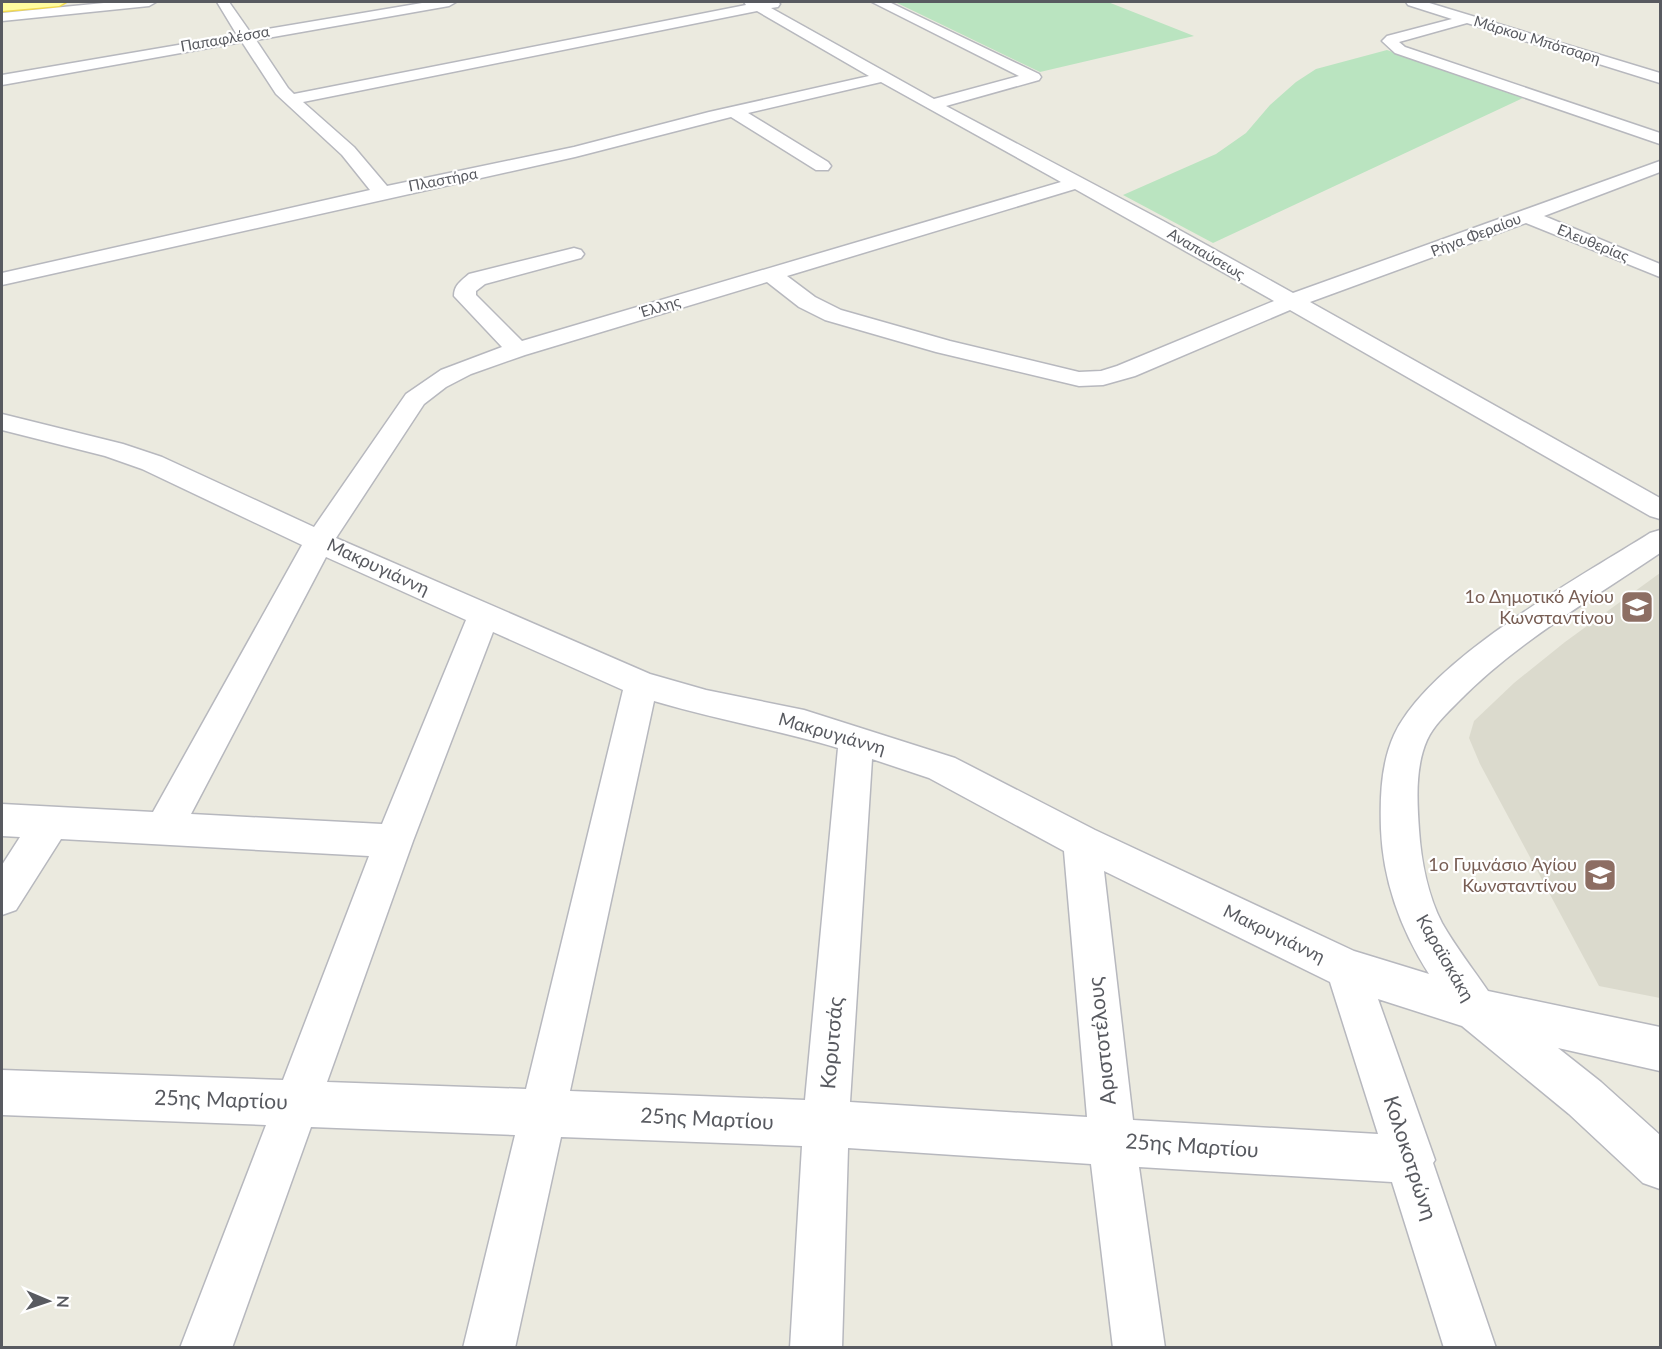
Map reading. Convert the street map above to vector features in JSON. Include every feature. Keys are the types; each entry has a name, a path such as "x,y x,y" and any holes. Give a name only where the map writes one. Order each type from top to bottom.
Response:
{"main road":[{"path":"2,7 59,2"}],"street":[{"path":"2,17 149,2"},
{"path":"223,2 282,91 348,151 382,193"},
{"name":"Παπαφλέσσα","path":"2,80 449,2"},
{"path":"292,99 754,4 788,2"},
{"path":"879,2 1033,77 932,105"},
{"name":"Μάρκου Μπότσαρη","path":"1413,2 1660,78"},
{"name":"Αναπαύσεως","path":"754,4 932,105 1158,226 1660,510"},
{"path":"1467,18 1389,41 1400,50 1660,139"},
{"name":"Πλαστήρα","path":"2,279 575,152 734,112 884,78"},
{"path":"734,112 822,166"},
{"name":"Ρήγα Φεραίου","path":"769,273 807,302 839,317 1007,363 1084,379 1119,374 1290,302 1660,166"},
{"name":"Έλλης","path":"163,830 320,540 415,399 425,389 444,378 517,350 1076,183"},
{"name":"Ελευθερίας","path":"1526,216 1660,271"},
{"path":"517,350 465,296 465,289 477,279 574,254"},
{"name":"Μακρυγιάννη","path":"2,422 103,447 152,463 641,684 671,695 781,718 856,739 942,768 1082,842 1347,969 1475,1009 1660,1049"},
{"path":"1636,496 1660,480"},
{"name":"Καραϊσκάκη","path":"1660,540 1507,640 1434,704 1418,723 1411,736 1400,780 1401,847 1414,903 1427,935 1475,1009 1585,1098 1660,1166"},
{"path":"206,1347 394,841 484,615"},
{"path":"489,1347 641,684"},
{"name":"Κορυτσάς","path":"816,1347 826,1124 856,739"},
{"path":"2,820 394,841"},
{"path":"2,897 51,822"},
{"name":"Αριστοτέλους","path":"1082,842 1112,1141 1139,1347"},
{"name":"Κολοκοτρώνη","path":"1347,969 1470,1347"},
{"name":"25ης Μαρτίου","path":"2,1092 826,1124 1411,1161"}],"shaded area":[{"name":"1ο Γυμνάσιο Αγίου Κωνσταντίνου","path":"1660,573 1660,998 1599,986 1480,764 1469,738 1474,721 1514,683 1565,642"}],"green space":[{"path":"895,2 1108,2 1194,36 1040,72"},
{"path":"1387,50 1523,98 1213,243 1123,195 1216,154 1246,133 1270,105 1296,82 1316,69"}],"place":[{"name":"1ο Δημοτικό Αγίου Κωνσταντίνου","path":"1637,607"},
{"name":"1ο Γυμνάσιο Αγίου Κωνσταντίνου","path":"1600,875"}]}
